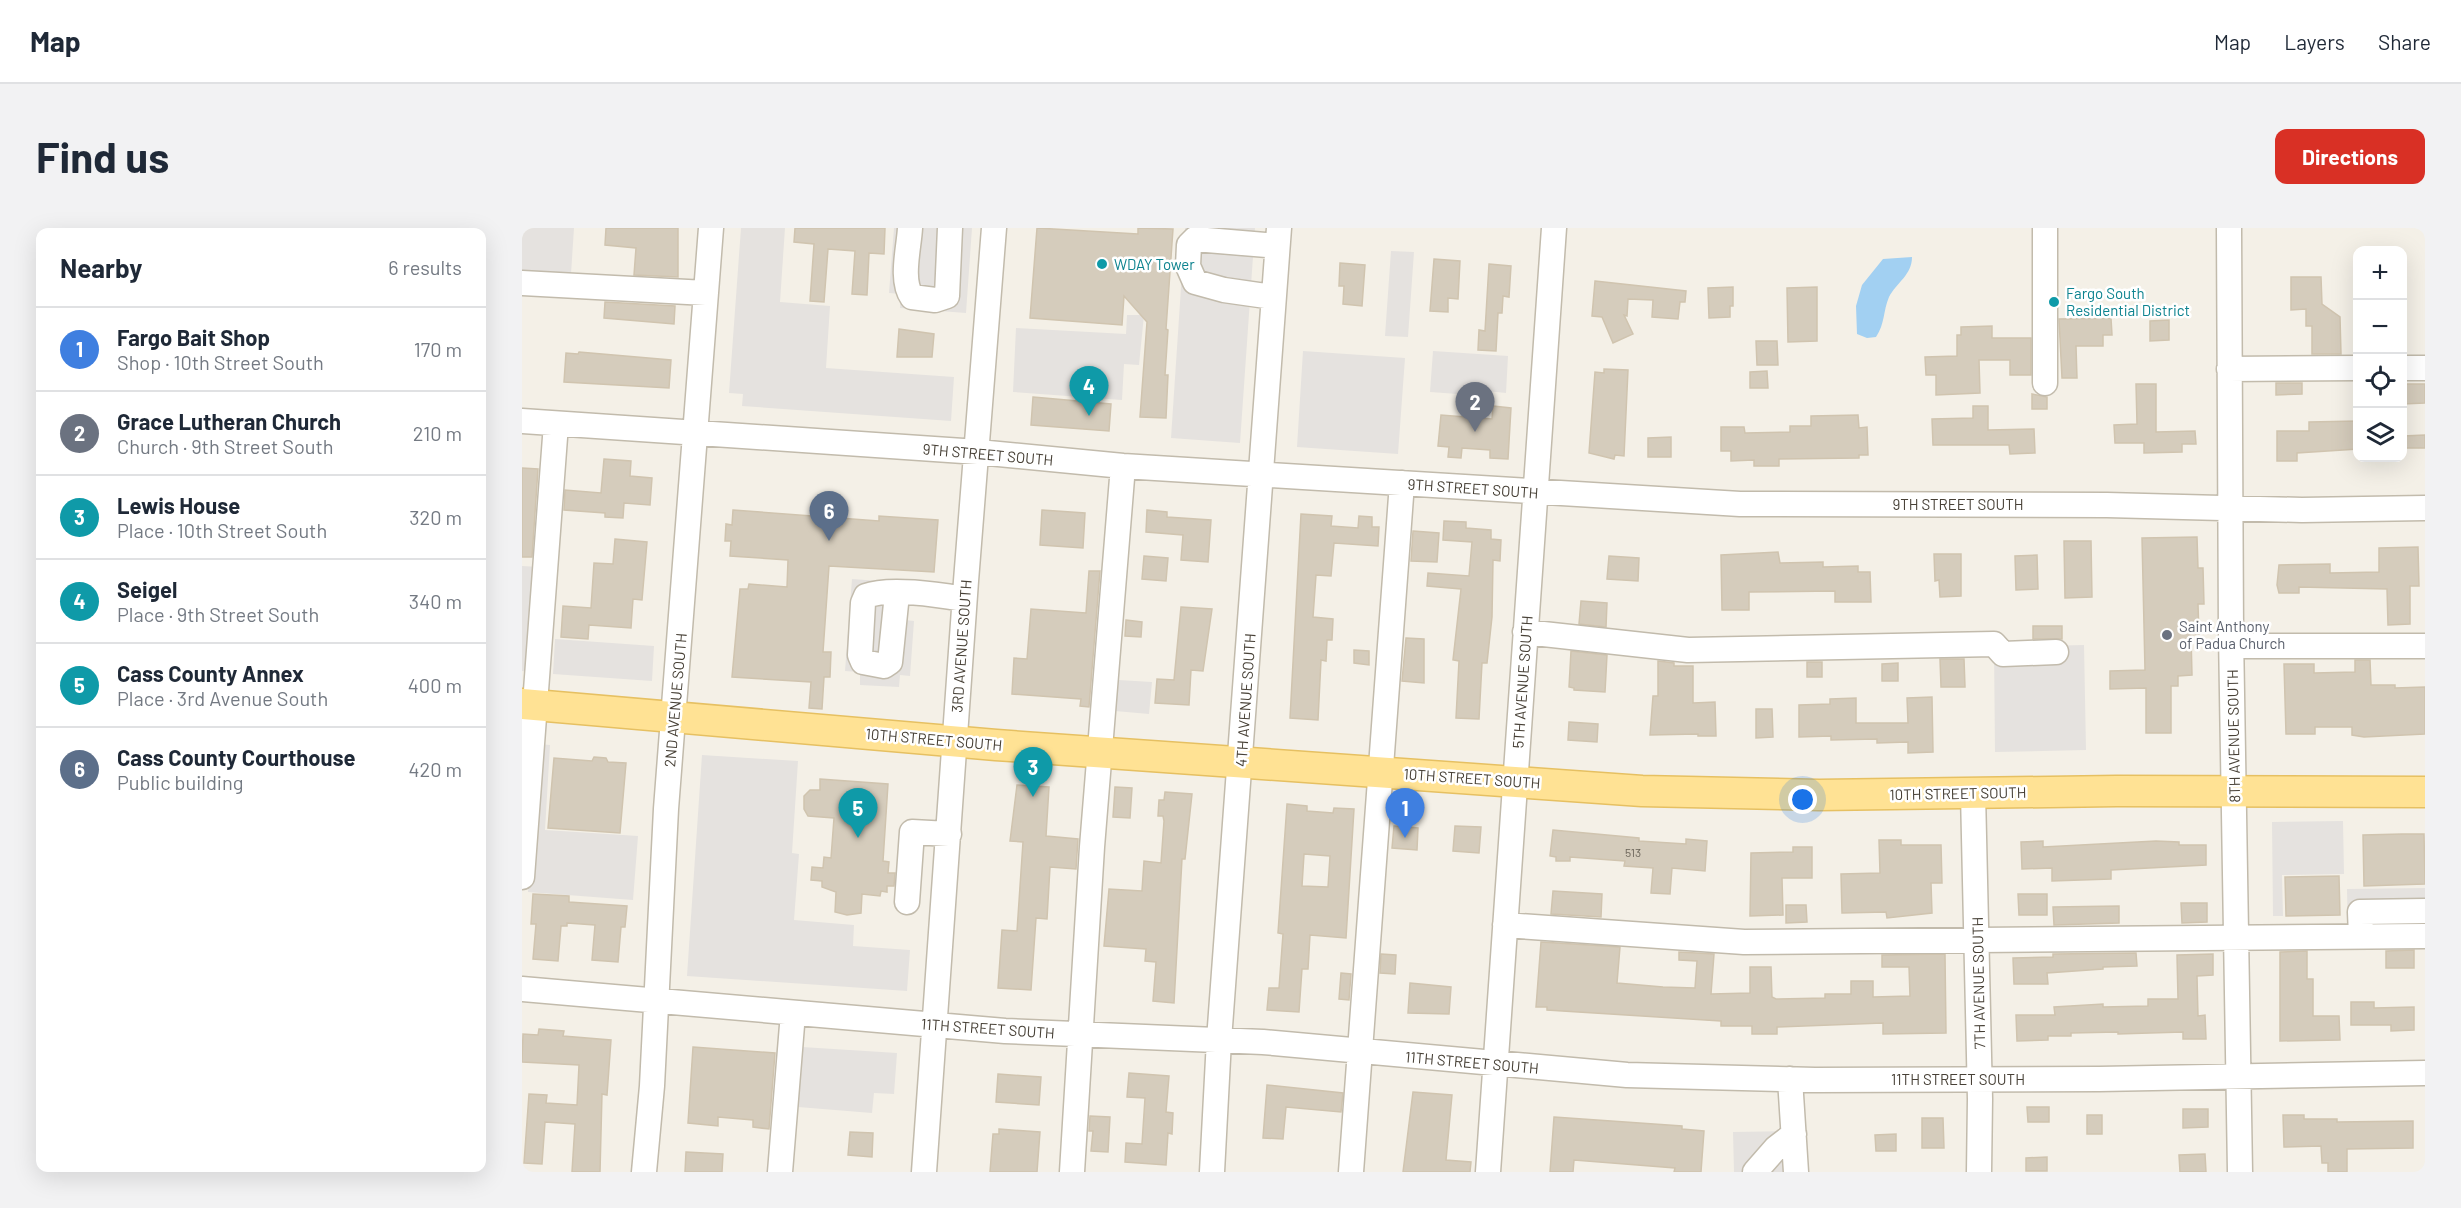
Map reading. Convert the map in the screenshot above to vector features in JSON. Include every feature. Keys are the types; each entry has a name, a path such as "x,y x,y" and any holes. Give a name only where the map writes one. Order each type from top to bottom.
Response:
{"main road":[{"name":"10TH STREET SOUTH","path":"529,704 1100,752 1719,794 2425,792"}],"street":[{"name":"2ND AVENUE SOUTH","path":"644,1172 674,715 711,228"},
{"path":"910,228 906,282 909,294 912,297 935,300 947,296 951,228"},
{"name":"3RD AVENUE SOUTH","path":"924,1172 964,600 978,452 994,228"},
{"name":"5TH AVENUE SOUTH","path":"1488,1172 1554,228"},
{"path":"2045,228 2045,383"},
{"name":"8TH AVENUE SOUTH","path":"2229,228 2231,646 2240,1172"},
{"path":"1273,297 1224,291 1195,282 1188,266 1189,245 1195,239 1278,237"},
{"name":"4TH AVENUE SOUTH","path":"1212,1172 1219,1040 1278,237"},
{"path":"522,283 706,293"},
{"path":"2229,369 2353,368"},
{"path":"2407,368 2425,368"},
{"name":"9TH STREET SOUTH","path":"522,421 978,452 1123,466 1740,504 2425,508"},
{"path":"522,877 529,704 556,424"},
{"path":"1072,1172 1100,752 1123,466"},
{"path":"1351,1172 1402,483"},
{"path":"897,594 891,662 884,666 862,662 860,656 863,603 866,596 897,594 964,600"},
{"path":"1525,632 1688,650 1994,644 2003,654 2056,652"},
{"path":"2231,646 2425,646"},
{"name":"7TH AVENUE SOUTH","path":"1973,794 1980,1079 1979,1172"},
{"path":"945,888 908,894 912,832 949,834"},
{"path":"2361,936 2360,912 2425,911"},
{"path":"1505,925 1744,942 2425,936"},
{"name":"11TH STREET SOUTH","path":"522,989 934,1025 1219,1040 1627,1075 1790,1079 1980,1079 2425,1073"},
{"path":"780,1172 793,1013"},
{"path":"1790,1079 1796,1172"},
{"path":"1755,1172 1776,1148 1794,1134"}],"shaded area":[{"path":"522,228 574,228 571,274 522,271"},
{"path":"741,228 785,228 780,302 830,306 826,368 954,377 951,421 742,406 743,394 729,393"},
{"path":"894,228 972,228 966,313 900,308 901,294 889,293"},
{"path":"1185,228 1255,228 1240,443 1171,438"},
{"path":"1391,251 1414,252 1408,337 1385,336"},
{"path":"1127,315 1144,315 1139,365 1124,364 1122,400 1013,392 1016,328 1126,334"},
{"path":"1303,351 1405,358 1398,454 1297,447"},
{"path":"1433,351 1508,356 1506,393 1486,391 1485,396 1430,392"},
{"path":"522,566 539,567 532,672 522,671"},
{"path":"852,579 907,583 905,620 914,621 910,676 900,675 899,687 860,685 860,672 845,671"},
{"path":"555,639 654,646 652,681 553,674"},
{"path":"2084,645 2086,750 1995,752 1994,647"},
{"path":"1118,680 1152,682 1149,714 1115,711"},
{"path":"539,744 550,745 545,830 638,836 633,900 528,892"},
{"path":"702,755 798,761 792,853 799,854 794,920 854,925 853,946 910,950 907,991 687,976"},
{"path":"2343,821 2344,874 2282,875 2283,916 2273,916 2272,822"},
{"path":"2425,888 2425,941 2348,943 2347,889"},
{"path":"802,1047 897,1053 894,1094 874,1093 872,1113 798,1107"},
{"path":"1807,1131 1807,1172 1734,1172 1733,1132"}],"water":[{"path":"1912,257 1910,269 1889,297 1876,337 1867,338 1857,334 1856,306 1862,285 1883,259"}],"building":[{"path":"606,228 678,228 678,277 634,275 636,248 605,245"},
{"path":"795,228 885,228 884,254 869,253 867,295 852,294 855,251 828,249 824,302 810,301 814,244 794,242"},
{"name":"WDAY Tower","path":"1037,228 1138,234 1138,228 1173,229 1166,329 1168,330 1165,375 1168,375 1166,418 1140,417 1147,322 1124,296 1122,325 1030,318"},
{"path":"1434,259 1460,261 1458,299 1448,298 1448,312 1430,311"},
{"path":"1340,263 1365,265 1362,306 1343,304 1344,286 1339,286"},
{"path":"1489,264 1511,266 1509,297 1503,296 1502,313 1498,313 1496,351 1478,350 1479,330 1485,331"},
{"path":"2291,277 2321,277 2322,304 2340,317 2341,354 2312,354 2312,326 2306,326 2306,309 2291,310"},
{"path":"1595,281 1686,291 1685,302 1680,302 1678,319 1652,317 1653,300 1628,299 1627,316 1624,315 1633,334 1613,343 1602,317 1592,316"},
{"path":"1733,287 1733,306 1730,306 1730,317 1709,318 1708,288"},
{"path":"1817,287 1817,341 1788,342 1787,288"},
{"path":"605,302 675,306 674,324 604,318"},
{"path":"2111,318 2112,335 2103,335 2103,346 2076,346 2077,378 2062,378 2059,319"},
{"path":"2169,320 2169,340 2150,341 2150,321"},
{"path":"1992,326 1992,338 2031,338 2031,375 2010,375 2010,360 1979,360 1980,393 1936,395 1936,375 1926,375 1925,357 1957,356 1957,335 1961,335 1961,327"},
{"path":"899,329 934,334 932,357 897,357"},
{"path":"1756,341 1777,341 1778,365 1757,365"},
{"path":"579,352 671,360 669,388 564,382 566,353 578,354"},
{"path":"1604,369 1628,370 1624,456 1615,455 1614,459 1589,453 1595,372 1604,373"},
{"path":"1767,371 1768,388 1750,388 1750,372"},
{"path":"2276,383 2302,383 2302,394 2276,395"},
{"path":"2136,384 2156,384 2156,432 2195,431 2196,444 2182,444 2182,452 2144,453 2144,443 2115,443 2114,425 2137,424"},
{"path":"2407,384 2425,384 2425,403 2407,404"},
{"path":"2032,394 2047,397 2047,409 2032,409"},
{"path":"1033,397 1111,404 1109,431 1031,425"},
{"path":"1493,406 1511,408 1508,459 1490,458 1490,450 1462,448 1461,458 1448,457 1449,447 1438,446 1441,415 1492,419"},
{"path":"1973,406 1988,406 1988,430 2034,429 2035,453 2010,454 2009,445 1933,445 1932,419 1973,418"},
{"path":"1858,415 1859,428 1867,427 1868,455 1859,455 1859,458 1779,459 1779,466 1754,466 1754,460 1731,461 1731,451 1721,451 1721,427 1744,427 1745,433 1790,432 1790,426 1811,426 1811,416"},
{"path":"2353,421 2353,449 2297,453 2297,461 2277,461 2277,431 2309,431 2309,422"},
{"path":"2425,435 2425,448 2407,448 2407,436"},
{"path":"1671,437 1671,457 1648,457 1648,438"},
{"path":"604,459 631,461 630,476 652,478 650,505 624,503 623,518 605,517 605,513 564,510 565,490 601,493"},
{"path":"522,468 538,469 532,557 522,557"},
{"path":"733,510 879,521 879,516 938,520 934,572 829,566 823,652 831,652 830,677 824,677 822,709 809,708 811,682 732,677 740,589 748,589 749,584 787,587 788,560 730,556 731,541 725,541 726,524 732,525"},
{"path":"1042,510 1085,513 1083,548 1040,545"},
{"path":"1147,510 1167,512 1167,517 1211,520 1208,562 1181,560 1183,535 1146,532"},
{"path":"1301,514 1332,516 1331,526 1358,528 1359,516 1372,517 1372,527 1379,527 1378,546 1334,543 1331,576 1316,575 1313,617 1333,619 1332,640 1327,640 1326,661 1321,660 1318,720 1290,718"},
{"path":"1444,521 1466,522 1466,528 1491,530 1491,539 1501,540 1500,561 1493,560 1492,617 1487,663 1482,663 1479,719 1456,718 1459,661 1453,660 1461,589 1427,586 1428,573 1469,576 1472,542 1443,540"},
{"path":"1413,531 1439,533 1437,562 1411,561"},
{"name":"Saint Anthony of Padua Church","path":"2197,537 2198,568 2203,568 2204,604 2198,604 2199,634 2191,635 2192,675 2178,676 2178,686 2171,686 2171,733 2146,733 2146,688 2110,689 2110,671 2145,670 2142,538"},
{"path":"615,539 647,542 642,600 633,599 631,628 589,625 588,639 561,637 563,606 591,608 594,563 613,564"},
{"path":"2064,541 2091,541 2092,597 2065,598"},
{"path":"2418,547 2419,586 2410,586 2410,624 2388,625 2387,589 2299,587 2299,593 2279,593 2277,585 2279,565 2330,564 2330,573 2379,572 2379,548"},
{"path":"1778,552 1780,563 1823,562 1823,567 1858,566 1858,572 1870,572 1871,602 1835,602 1835,591 1749,592 1749,610 1722,610 1721,555"},
{"path":"1934,554 1961,554 1961,596 1940,597 1939,580 1935,581"},
{"path":"2037,555 2038,589 2016,590 2015,556"},
{"path":"1144,556 1168,558 1166,581 1142,579"},
{"path":"1609,556 1639,558 1638,581 1607,579"},
{"path":"1089,571 1100,571 1089,707 1080,706 1081,699 1012,694 1014,658 1027,659 1031,609 1086,613"},
{"path":"1581,601 1607,603 1606,627 1579,624"},
{"path":"1181,607 1212,609 1203,671 1191,670 1189,705 1155,703 1157,679 1174,680"},
{"path":"1126,620 1142,622 1141,637 1125,636"},
{"path":"2033,626 2062,626 2062,639 2033,639"},
{"path":"1406,638 1424,639 1424,683 1402,681"},
{"path":"1354,650 1369,651 1369,665 1354,663"},
{"path":"1571,651 1607,655 1605,692 1574,690 1569,687"},
{"path":"1940,659 1964,659 1965,687 1941,687"},
{"path":"2355,660 2370,660 2371,685 2395,685 2395,688 2425,687 2425,734 2364,737 2352,735 2352,727 2315,727 2315,734 2286,734 2284,664 2314,664 2314,673 2355,672"},
{"path":"1658,661 1674,663 1674,666 1693,666 1693,703 1715,702 1716,736 1650,735 1653,696 1658,696"},
{"path":"1807,662 1822,662 1822,677 1807,677"},
{"path":"1898,663 1898,681 1882,681 1882,664"},
{"path":"1932,697 1933,752 1908,753 1908,742 1877,743 1877,739 1831,740 1831,736 1799,737 1799,705 1830,704 1830,699 1856,698 1856,723 1908,723 1907,698"},
{"path":"1756,709 1772,709 1773,737 1756,738"},
{"path":"1569,722 1598,724 1597,742 1568,740"},
{"path":"594,757 606,758 608,762 626,763 620,833 548,828 554,758 592,761"},
{"path":"820,779 888,784 883,861 889,862 888,873 895,873 894,886 887,886 887,892 881,891 880,896 862,894 861,913 847,915 835,912 836,892 822,887 822,881 811,880 812,867 823,868 824,857 831,858 834,818 808,816 804,809 804,796 810,790 820,790"},
{"path":"1017,785 1049,787 1046,836 1078,839 1076,869 1050,867 1047,919 1036,918 1031,990 998,988 1002,930 1017,931 1023,842 1010,841"},
{"path":"1115,787 1132,788 1130,818 1113,817"},
{"path":"1165,792 1192,794 1185,859 1182,859 1174,1003 1153,1001 1156,962 1145,961 1146,949 1104,946 1109,889 1142,891 1144,861 1161,863 1164,821 1163,816 1158,816 1159,800 1164,800"},
{"path":"1287,804 1307,806 1307,811 1333,813 1334,808 1354,809 1346,938 1310,935 1308,969 1302,969 1299,1012 1267,1010 1269,988 1279,988 1283,934 1278,933","holes":["1304,854 1330,856 1328,887 1302,886"]},
{"path":"1394,826 1418,828 1417,850 1392,848"},
{"path":"1455,826 1481,827 1479,853 1453,851"},
{"path":"1553,830 1639,838 1639,841 1686,844 1686,839 1707,841 1705,871 1672,868 1670,894 1651,893 1653,868 1624,866 1625,861 1570,857 1570,861 1556,861 1556,857 1550,856"},
{"path":"2424,834 2425,884 2364,886 2363,835"},
{"path":"1879,840 1901,840 1901,845 1941,845 1942,883 1931,883 1932,913 1887,918 1886,912 1842,913 1841,874 1880,873"},
{"path":"2043,841 2043,847 2156,841 2179,842 2179,845 2206,845 2206,865 2111,870 2111,879 2052,881 2052,868 2022,869 2021,842"},
{"path":"1793,847 1812,847 1812,878 1782,878 1783,915 1750,916 1751,853 1793,852"},
{"path":"2339,876 2340,915 2286,916 2285,877"},
{"path":"1553,891 1602,894 1601,917 1551,914"},
{"path":"533,894 569,896 569,902 627,906 625,927 621,927 618,962 592,960 595,925 567,923 567,926 561,926 558,961 533,959 536,924 531,924"},
{"path":"2018,894 2047,894 2047,915 2019,915"},
{"path":"2181,903 2207,903 2207,922 2182,923"},
{"path":"1786,905 1806,905 1807,922 1786,923"},
{"path":"2119,906 2119,923 2054,925 2053,907"},
{"path":"1541,942 1620,947 1617,983 1663,987 1695,988 1697,961 1679,960 1679,952 1714,954 1711,994 1750,993 1750,967 1771,967 1772,997 1776,999 1825,998 1825,994 1851,994 1851,981 1873,981 1873,997 1910,996 1909,967 1882,967 1882,955 1945,954 1946,1033 1883,1034 1883,1023 1777,1027 1777,1034 1752,1034 1752,1026 1721,1026 1721,1021 1547,1010 1547,1007 1536,1007"},
{"path":"2414,950 2414,968 2386,968 2386,951"},
{"path":"2307,951 2307,979 2313,979 2313,1016 2339,1016 2340,1040 2280,1041 2280,952"},
{"path":"2136,953 2137,966 2047,973 2048,984 2014,984 2013,958 2053,957 2053,954"},
{"path":"1381,954 1396,955 1395,974 1380,973"},
{"path":"2213,954 2213,975 2197,976 2198,1016 2205,1015 2206,1039 2183,1039 2183,1032 2118,1034 2118,1032 2071,1033 2071,1036 2048,1036 2048,1040 2017,1041 2016,1015 2055,1015 2054,1007 2103,1004 2103,1007 2148,1006 2148,999 2178,999 2177,955"},
{"path":"1341,973 1351,974 1349,1000 1339,999"},
{"path":"1410,983 1451,987 1449,1014 1408,1013"},
{"path":"2351,1002 2374,1002 2374,1008 2414,1007 2414,1030 2391,1031 2391,1025 2351,1025"},
{"path":"539,1029 564,1031 563,1036 611,1040 607,1095 602,1094 600,1172 572,1172 575,1124 545,1122 542,1164 524,1163 529,1094 547,1095 546,1103 577,1105 579,1065 522,1062 523,1034 538,1035"},
{"path":"693,1047 775,1053 769,1129 753,1127 753,1120 718,1117 718,1126 688,1123"},
{"path":"1129,1073 1169,1076 1166,1112 1173,1113 1172,1134 1168,1133 1166,1165 1125,1162 1126,1143 1142,1144 1145,1098 1127,1097"},
{"path":"998,1074 1041,1077 1039,1105 996,1102"},
{"path":"1267,1085 1343,1093 1341,1112 1286,1107 1283,1139 1263,1138"},
{"path":"1413,1092 1452,1095 1446,1160 1471,1162 1470,1172 1403,1172"},
{"path":"2027,1107 2049,1107 2049,1122 2028,1122"},
{"path":"2183,1109 2208,1109 2208,1127 2183,1128"},
{"path":"2087,1115 2102,1115 2102,1134 2087,1134"},
{"path":"2283,1115 2304,1115 2304,1119 2337,1119 2337,1122 2413,1121 2413,1148 2347,1149 2347,1172 2328,1172 2328,1163 2322,1163 2321,1146 2284,1147"},
{"path":"1090,1116 1110,1117 1108,1152 1091,1151 1093,1131 1089,1131"},
{"path":"1554,1117 1682,1126 1682,1129 1704,1131 1701,1172 1674,1172 1675,1168 1574,1160 1573,1172 1550,1172"},
{"path":"1922,1118 1943,1118 1944,1148 1922,1148"},
{"path":"999,1129 1040,1132 1037,1172 990,1172 993,1134 999,1134"},
{"path":"850,1132 873,1133 872,1157 848,1155"},
{"path":"1896,1134 1896,1151 1876,1151 1875,1135"},
{"path":"686,1152 723,1154 722,1172 685,1172"},
{"path":"2205,1154 2206,1172 2180,1172 2179,1155"},
{"path":"2047,1157 2047,1171 2026,1171 2026,1158"}],"place":[{"name":"WDAY Tower","path":"1102,264"},
{"name":"Fargo South Residential District","path":"2054,302"},
{"name":"Seigel","path":"1089,416"},
{"name":"Grace Lutheran Church","path":"1475,432"},
{"name":"Cass County Courthouse","path":"829,541"},
{"name":"Saint Anthony of Padua Church","path":"2167,635"},
{"name":"Lewis House","path":"1033,797"},
{"name":"Cass County Annex","path":"858,838"},
{"name":"Fargo Bait Shop","path":"1405,838"}]}
